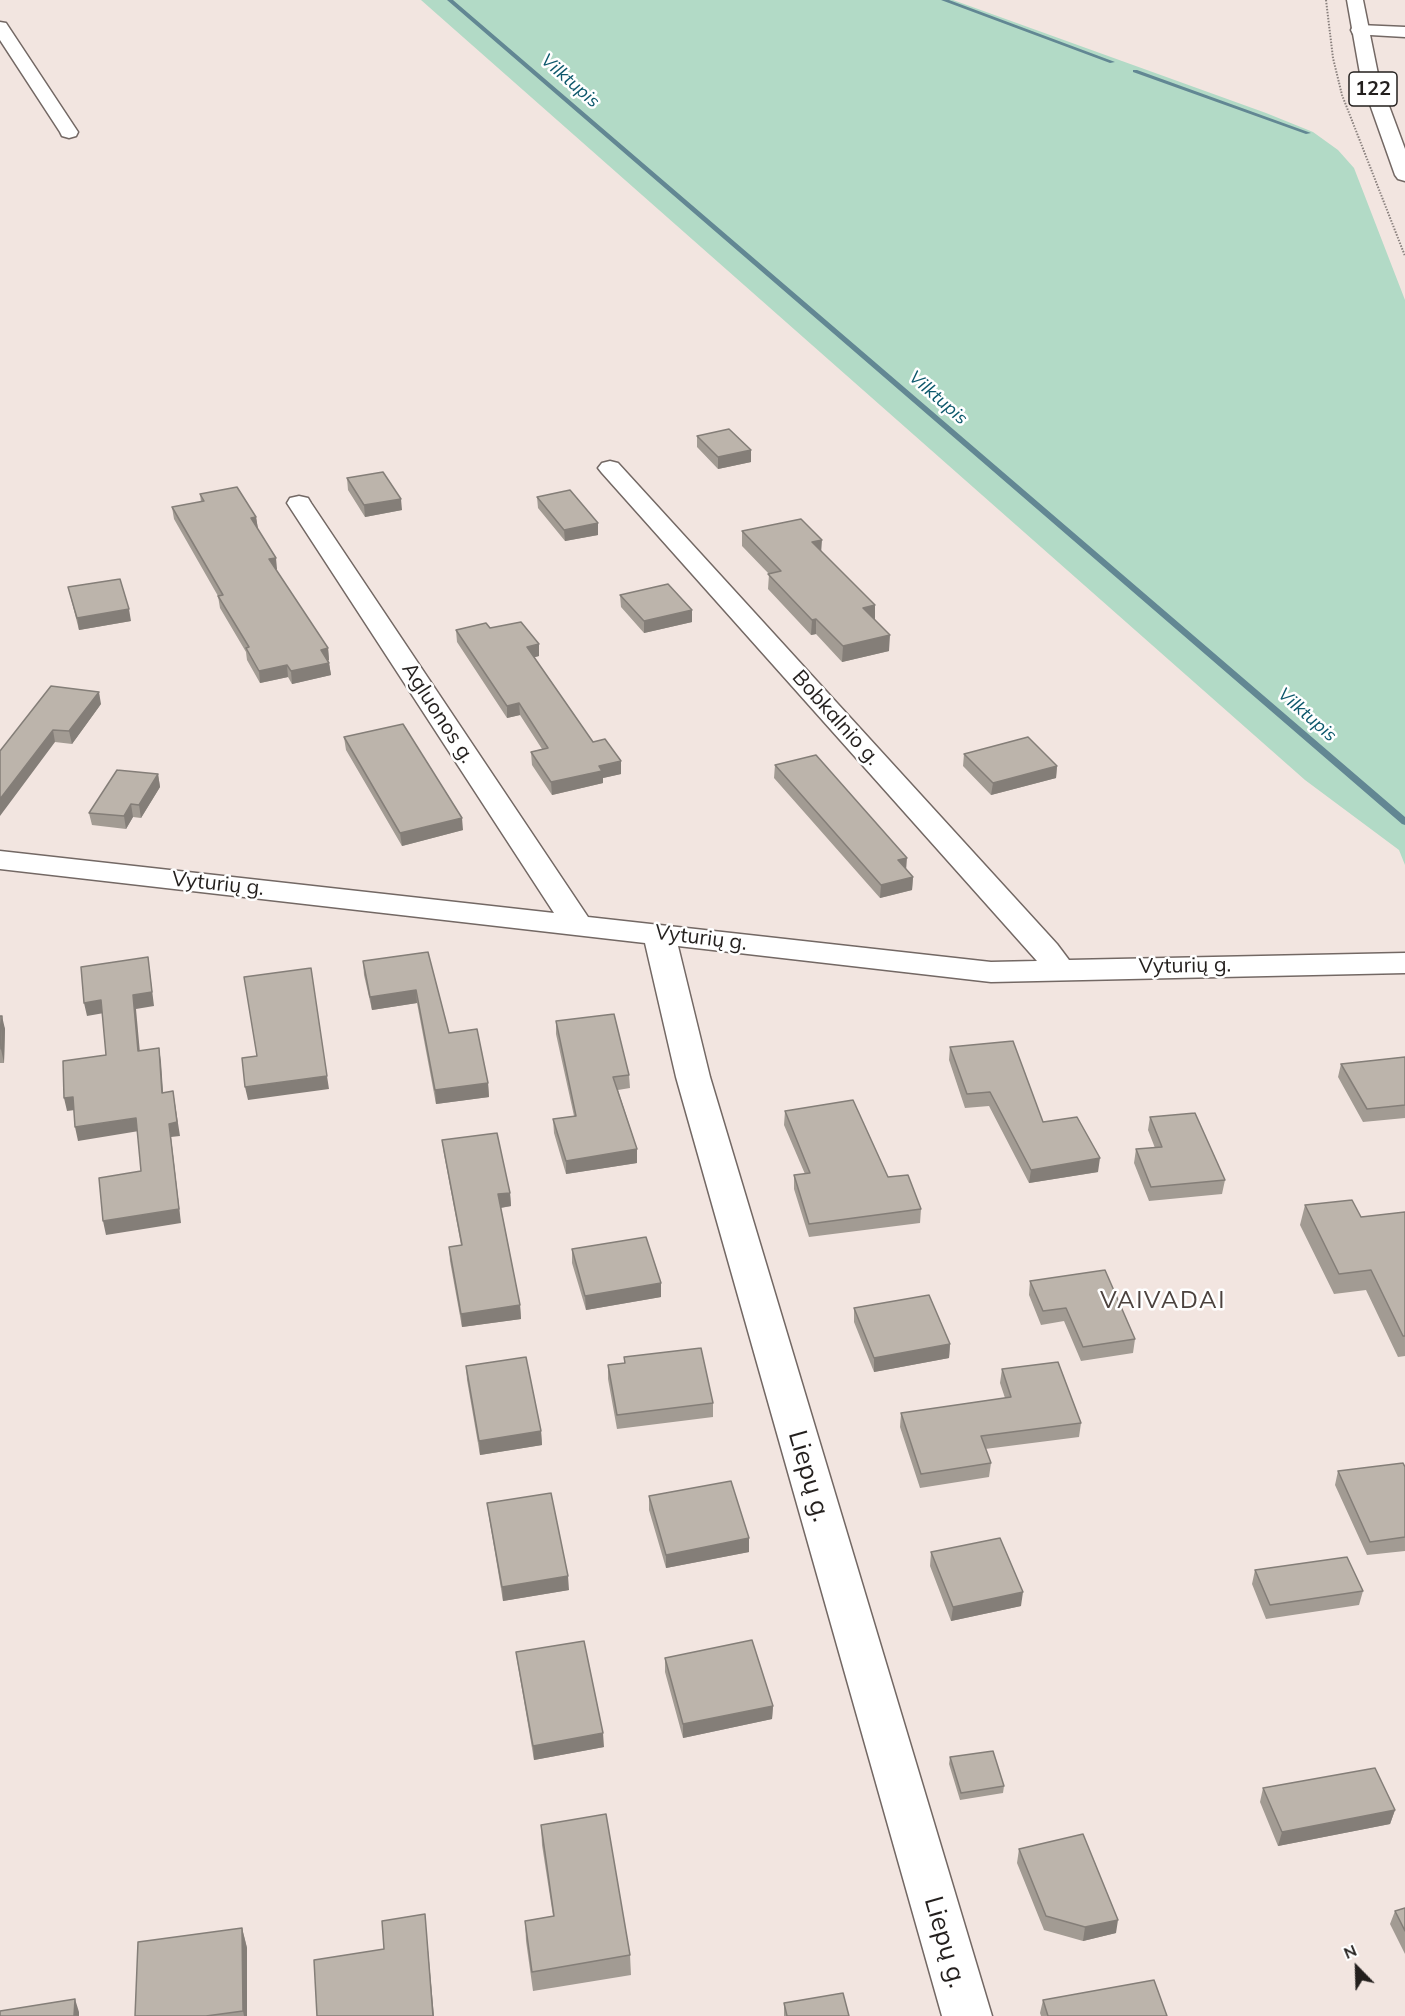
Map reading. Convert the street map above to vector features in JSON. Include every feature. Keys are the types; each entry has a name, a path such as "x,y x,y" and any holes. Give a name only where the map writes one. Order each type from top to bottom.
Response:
{"street":[{"name":"122","path":"1355,0 1370,79 1405,175"},
{"path":"0,27 69,132"},
{"path":"1359,30 1405,32"},
{"name":"Bobkalnio g.","path":"610,468 1046,951 1059,970"},
{"name":"Agluonos g.","path":"299,503 577,924"},
{"name":"Vyturių g.","path":"0,860 991,972 1405,963"},
{"name":"Liepų g.","path":"659,933 693,1077 967,2016"}],"green space":[{"path":"421,0 953,0 1266,113 1313,132 1338,150 1354,168 1405,300 1405,865 1399,850 1305,780"}],"building":[{"path":"729,429 751,450 718,457 697,436"},
{"path":"383,472 401,499 364,505 347,478"},
{"path":"237,487 256,517 251,518 276,558 269,559 328,648 321,650 329,663 291,671 287,665 259,671 246,648 249,647 218,596 223,595 172,507 204,501 200,494"},
{"path":"570,490 598,523 564,530 537,497"},
{"path":"801,519 822,540 812,542 875,605 863,608 890,635 843,646 816,619 812,620 768,574 781,571 742,531"},
{"path":"120,579 129,609 77,618 68,587"},
{"path":"668,584 692,610 644,621 620,595"},
{"path":"521,622 539,644 527,647 593,742 605,739 621,761 599,766 602,771 551,782 531,752 548,748 519,703 507,706 456,630 486,623 490,628"},
{"path":"51,686 99,692 69,731 53,730 0,799 0,751"},
{"path":"403,724 462,818 400,833 344,737"},
{"path":"1028,737 1057,766 993,783 964,754"},
{"path":"816,755 907,858 898,860 913,877 881,885 775,765"},
{"path":"117,770 158,774 139,805 131,804 124,816 89,813"},
{"path":"428,952 449,1033 477,1029 488,1083 435,1090 416,990 370,997 363,961"},
{"path":"148,957 152,992 133,995 138,1051 159,1048 162,1093 173,1091 177,1122 169,1124 179,1209 103,1221 99,1178 141,1171 136,1118 75,1127 73,1097 64,1098 63,1061 106,1055 101,1000 84,1003 81,967"},
{"path":"311,968 327,1076 245,1087 242,1058 257,1056 244,977"},
{"path":"614,1014 629,1075 613,1077 637,1149 566,1161 553,1119 576,1116 556,1021"},
{"path":"0,1016 2,1016 0,1049"},
{"path":"1013,1041 1043,1122 1077,1117 1100,1158 1031,1170 990,1092 967,1094 950,1047"},
{"path":"1405,1057 1405,1105 1367,1109 1341,1064"},
{"path":"853,1100 888,1177 908,1175 921,1209 809,1224 794,1175 810,1173 785,1111"},
{"path":"1195,1113 1225,1180 1151,1187 1136,1149 1162,1147 1150,1117"},
{"path":"497,1133 510,1193 498,1194 520,1305 461,1314 449,1247 462,1245 442,1140"},
{"path":"1352,1200 1361,1217 1405,1212 1405,1336 1371,1270 1339,1274 1305,1205"},
{"path":"646,1237 661,1283 585,1296 572,1249"},
{"path":"1105,1270 1135,1339 1083,1347 1066,1308 1043,1311 1030,1281"},
{"path":"929,1295 950,1344 874,1358 854,1308"},
{"path":"701,1348 713,1403 617,1415 608,1365 625,1363 624,1357"},
{"path":"526,1357 541,1431 479,1441 466,1366"},
{"path":"1058,1362 1081,1423 981,1436 991,1463 921,1474 901,1413 1011,1397 1002,1369"},
{"path":"1403,1463 1405,1467 1405,1537 1370,1542 1338,1471"},
{"path":"731,1481 749,1538 666,1555 649,1496"},
{"path":"551,1493 568,1576 502,1587 487,1503"},
{"path":"1000,1538 1023,1592 953,1607 931,1552"},
{"path":"1347,1557 1363,1591 1270,1605 1255,1570"},
{"path":"752,1640 773,1706 683,1724 665,1658"},
{"path":"584,1641 603,1733 533,1746 516,1652"},
{"path":"993,1751 1004,1786 961,1793 950,1757"},
{"path":"1375,1768 1395,1810 1282,1832 1263,1788"},
{"path":"606,1814 630,1955 532,1972 525,1921 554,1916 541,1825"},
{"path":"1083,1834 1118,1920 1085,1927 1046,1916 1019,1849"},
{"path":"1405,1908 1405,1931 1395,1911"},
{"path":"425,1914 433,2016 317,2016 314,1960 384,1949 382,1921"},
{"path":"242,1928 243,2011 206,2016 135,2016 138,1942"},
{"path":"1154,1980 1167,2016 1048,2016 1043,2000"},
{"path":"843,1993 849,2016 787,2016 784,2003"},
{"path":"75,1999 74,2016 0,2016 0,2011"}],"waterway":[{"name":"Vilktupis","path":"450,0 1405,822"},
{"path":"944,0 1112,62"},
{"path":"1135,71 1308,133"}],"district":[{"name":"VAIVADAI","path":"1163,1301"}]}
